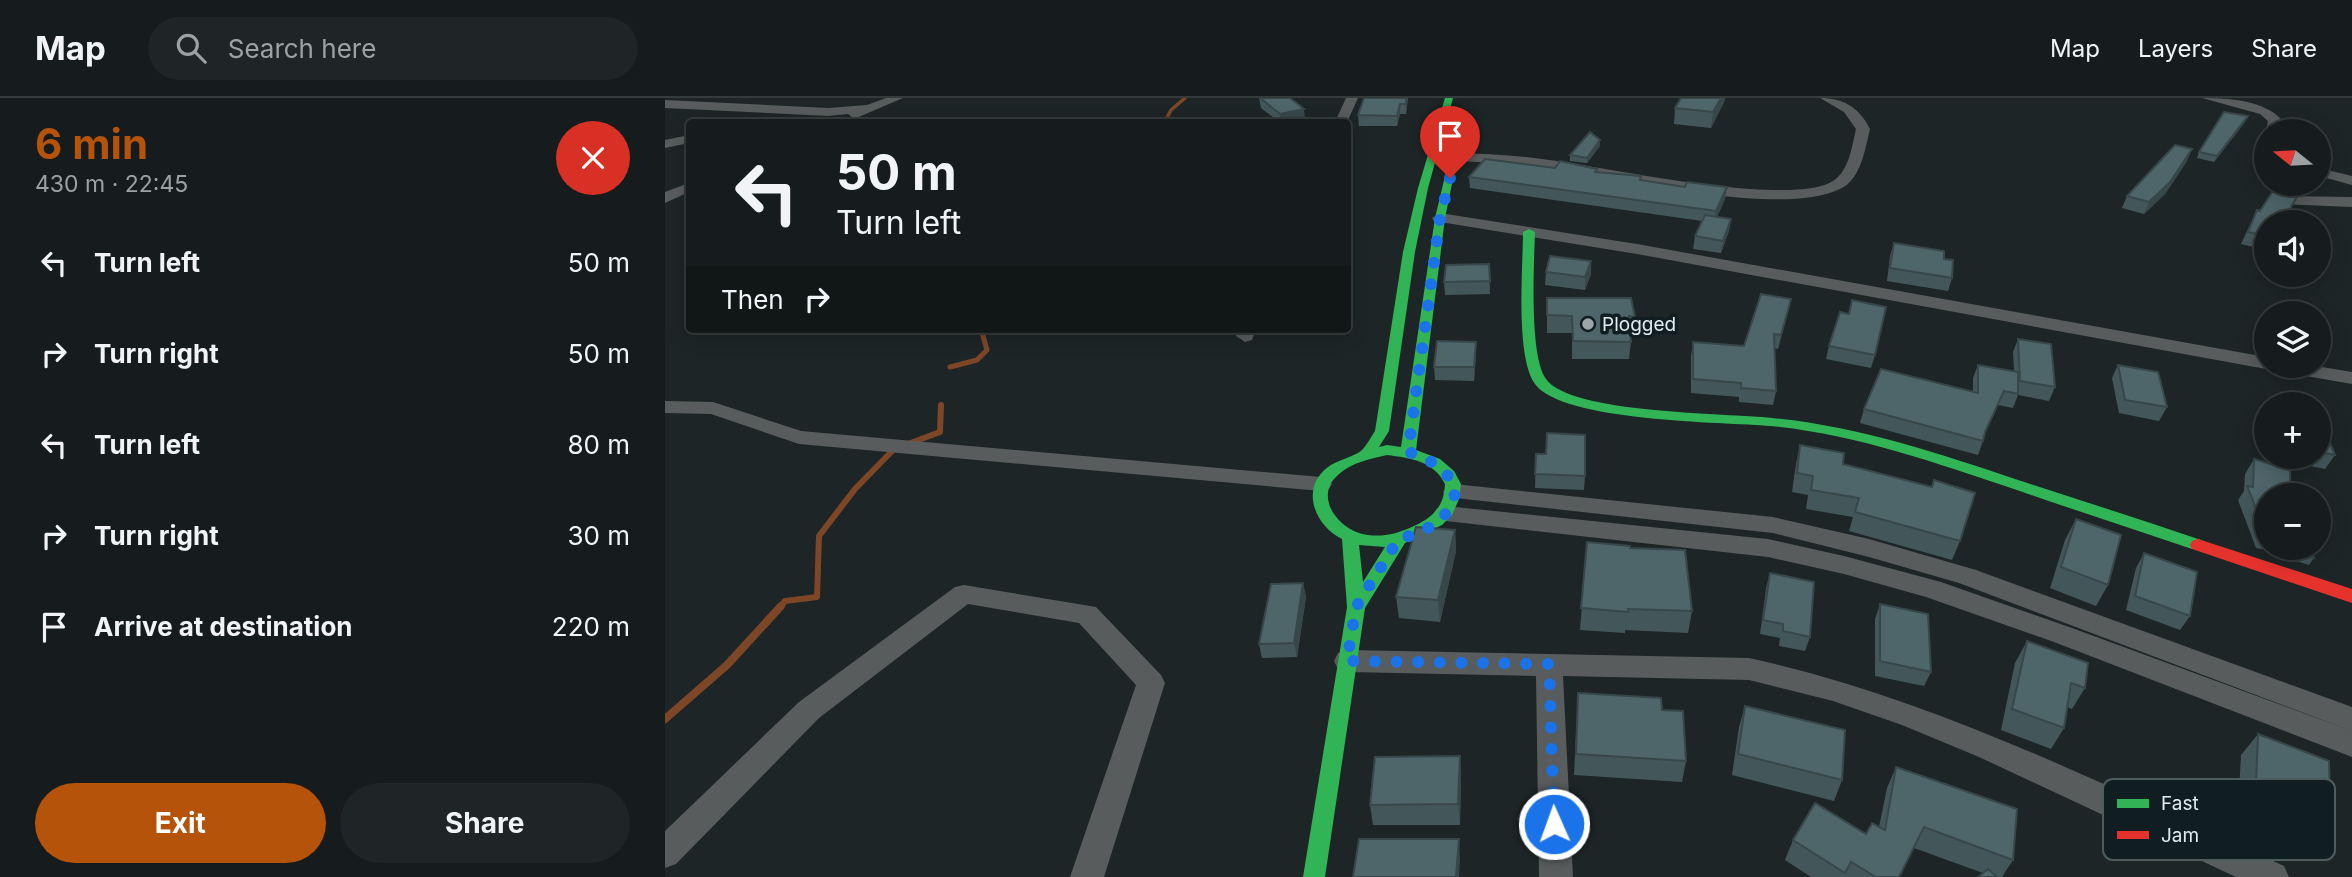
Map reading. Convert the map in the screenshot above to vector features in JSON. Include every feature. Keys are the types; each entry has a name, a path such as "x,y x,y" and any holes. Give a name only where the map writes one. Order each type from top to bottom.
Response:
{"street":[{"path":"700,105 715,98"},
{"path":"759,108 779,98"},
{"path":"809,119 866,109 897,98"},
{"path":"1342,119 1352,98"},
{"path":"1367,454 1381,431 1409,252 1423,188 1450,98"},
{"path":"1454,157 1499,158 1758,194 1816,191 1836,186 1849,174 1863,130 1858,118 1851,111 1826,98"},
{"path":"2208,98 2264,111 2274,119"},
{"path":"665,104 759,108 832,117"},
{"path":"1408,452 1440,218 1459,134"},
{"path":"665,145 686,140"},
{"path":"665,145 686,149"},
{"path":"2331,175 2352,181"},
{"path":"665,198 686,188"},
{"path":"2285,201 2352,202"},
{"path":"1440,218 1637,249 2254,361"},
{"path":"1529,232 1531,361 1541,383 1571,400 1603,408 1774,422 1841,432 1896,445 2352,596"},
{"path":"2331,374 2352,378"},
{"path":"665,407 713,408 799,437 1321,484"},
{"path":"1387,450 1408,452 1426,457 1441,466 1451,478 1450,503 1421,533 1398,540 1373,541 1350,537 1332,528 1320,514 1316,499 1321,484 1332,471 1367,454 1387,450"},
{"path":"1450,503 1773,525 1869,548 1966,576 2352,719"},
{"path":"1450,503 1768,548 1844,565 1932,589 2063,635 2352,744"},
{"path":"1314,877 1356,607 1350,537"},
{"path":"1356,607 1398,540"},
{"path":"665,853 809,710 964,594 1087,614 1151,683 1087,877"},
{"path":"1347,661 1749,669 1817,683 1864,697 1952,730 2103,804"},
{"path":"1549,664 1556,877"},
{"path":"2218,860 2238,870 2272,877"}],"building":[{"path":"1260,98 1290,98 1304,109 1280,114"},
{"path":"1364,98 1406,98 1406,104 1400,104 1397,116 1358,115"},
{"path":"1681,98 1721,98 1713,112 1675,108"},
{"path":"2224,112 2248,116 2217,156 2199,152"},
{"path":"1590,132 1600,140 1587,158 1570,155"},
{"path":"2175,145 2192,149 2170,182 2149,202 2127,196"},
{"path":"1485,159 1555,168 1560,161 1597,169 1595,172 1641,176 1640,180 1685,187 1687,182 1727,187 1716,211 1469,177"},
{"path":"2270,196 2297,196 2289,210 2261,210"},
{"path":"1705,215 1731,219 1723,241 1695,236"},
{"path":"2254,217 2254,233 2248,232"},
{"path":"1894,243 1944,251 1944,259 1953,260 1952,278 1890,268"},
{"path":"1550,256 1591,261 1585,277 1546,272"},
{"path":"1489,264 1490,281 1444,282 1446,265"},
{"path":"1761,294 1791,299 1781,335 1774,334 1776,391 1741,388 1741,383 1693,379 1693,342 1744,346"},
{"path":"1547,298 1631,298 1635,317 1629,316 1631,342 1573,341 1572,316 1547,315"},
{"path":"1852,300 1886,307 1875,355 1829,346 1840,312 1849,314"},
{"path":"2018,339 2051,344 2055,387 2020,381"},
{"path":"1437,341 1476,342 1474,367 1434,367"},
{"path":"1978,365 2018,372 2018,394 2004,391 1983,441 1864,409 1881,369 1978,393"},
{"path":"2118,365 2158,372 2167,407 2125,400"},
{"path":"1547,433 1585,435 1585,476 1535,474 1536,454 1546,454"},
{"path":"1800,445 1844,453 1843,464 1932,487 1934,480 1975,493 1960,541 1855,512 1859,498 1811,490 1813,476 1797,473"},
{"path":"2254,459 2254,469 2290,470 2290,483 2254,483 2254,503 2247,486 2253,487"},
{"path":"2076,519 2121,535 2108,585 2061,567"},
{"path":"1416,527 1455,530 1438,600 1396,597"},
{"path":"1587,542 1630,548 1685,550 1692,611 1628,609 1628,612 1581,608"},
{"path":"2144,553 2197,572 2190,616 2135,596"},
{"path":"1770,573 1814,582 1810,637 1783,631 1783,624 1763,620"},
{"path":"1303,583 1294,643 1259,644 1271,584"},
{"path":"1880,604 1928,614 1931,672 1880,661"},
{"path":"2027,641 2088,663 2085,688 2071,683 2064,728 2012,709"},
{"path":"1578,693 1661,698 1662,710 1683,711 1686,761 1576,754"},
{"path":"1745,706 1845,730 1842,780 1738,754"},
{"path":"2258,734 2329,761 2329,779 2256,779"},
{"path":"1460,756 1458,804 1370,805 1375,757"},
{"path":"1896,767 2017,809 2013,860 1924,827 1899,877 1876,877 1851,862 1845,873 1793,840 1815,803 1866,834 1872,823 1885,830"},
{"path":"1359,839 1459,839 1456,877 1353,877"},
{"path":"1988,869 1997,877 1978,877"}],"waterway":[{"path":"1166,119 1171,110 1185,98"},
{"path":"950,367 977,360 987,350 982,333"},
{"path":"908,444 940,432 941,405"},
{"path":"779,608 785,601 817,597 819,536 855,489 894,449"},
{"path":"665,719 727,665 781,606"}],"traffic: fast":[{"path":"1367,454 1382,431 1409,252 1423,188 1449,98"},
{"path":"1408,452 1440,218 1457,147"},
{"path":"1529,232 1532,355 1541,383 1558,394 1583,403 1615,409 1773,422 1861,437 1946,462 2198,545"},
{"path":"1387,450 1417,455 1442,468 1453,484 1449,506 1437,521 1404,537 1379,541 1355,538 1330,522 1322,510 1319,497 1322,485 1331,472 1346,462 1387,450"},
{"path":"1314,877 1356,607 1350,537"},
{"path":"1356,607 1398,540"}],"traffic: jam":[{"path":"2198,545 2352,596"}],"place":[{"name":"Plogged","path":"1588,324"}],"route":[{"path":"1450,178 1440,218 1408,452 1426,457 1441,466 1451,478 1454,492 1451,506 1439,521 1421,533 1398,540 1356,607 1347,661 1549,664 1554,824"}]}
